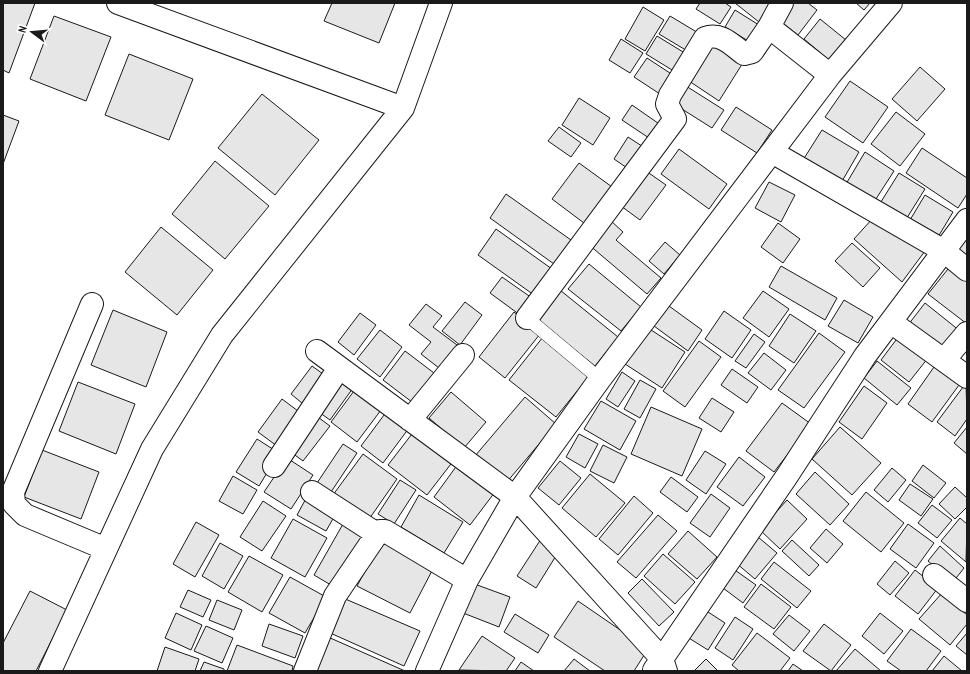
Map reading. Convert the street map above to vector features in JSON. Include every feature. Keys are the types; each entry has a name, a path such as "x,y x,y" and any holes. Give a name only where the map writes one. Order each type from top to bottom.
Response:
{"street":[{"path":"118,3 402,108"},
{"path":"50,671 152,449 222,335 402,108 441,3"},
{"path":"527,318 675,119 667,104 670,95 705,38 712,35 724,38 744,54 752,52 769,27 782,3"},
{"path":"427,671 467,580 515,497 600,379 830,75 891,3"},
{"path":"769,27 830,75"},
{"path":"772,152 944,251 967,270"},
{"path":"316,352 515,497 660,667 865,356 967,220"},
{"path":"92,304 13,492 14,504 25,515 106,549"},
{"path":"891,322 967,376"},
{"path":"944,360 967,333"},
{"path":"410,420 463,355"},
{"path":"274,466 339,368"},
{"path":"312,492 376,534"},
{"path":"305,671 335,596 376,534 380,531 384,531 467,580"},
{"path":"934,575 967,601"}],"lane":[{"path":"527,318 600,379"}],"building":[{"path":"3,3 35,3 9,73 3,70"},
{"path":"332,3 395,3 379,43 324,21"},
{"path":"700,3 725,3 731,7 720,24 696,9"},
{"path":"735,3 773,3 759,22"},
{"path":"786,3 808,3 817,10 798,35 775,17"},
{"path":"856,3 870,3 864,10"},
{"path":"643,7 664,20 645,51 625,39"},
{"path":"735,10 759,25 750,42 725,27"},
{"path":"54,16 111,37 86,101 30,79"},
{"path":"670,16 700,34 689,52 659,34"},
{"path":"820,19 846,40 829,60 804,39"},
{"path":"657,36 688,55 677,73 646,54"},
{"path":"621,39 643,53 630,73 609,60"},
{"path":"711,40 744,61 719,101 686,79"},
{"path":"129,54 193,79 169,140 105,115"},
{"path":"647,58 676,77 663,96 634,77"},
{"path":"920,67 945,89 917,121 892,99"},
{"path":"850,81 888,107 863,143 825,117"},
{"path":"686,86 724,110 712,128 674,104"},
{"path":"262,94 319,140 275,195 218,148"},
{"path":"579,98 610,118 593,145 562,125"},
{"path":"632,105 665,128 655,142 622,120"},
{"path":"736,107 772,130 757,153 721,130"},
{"path":"896,112 925,134 900,166 871,144"},
{"path":"3,115 19,121 3,164"},
{"path":"559,127 581,143 571,157 548,141"},
{"path":"822,130 859,152 841,183 803,160"},
{"path":"628,137 648,150 633,172 614,159"},
{"path":"922,148 967,178 967,194 958,208 906,173"},
{"path":"679,149 727,184 709,209 661,174"},
{"path":"865,152 894,171 874,202 846,184"},
{"path":"215,161 269,206 225,259 172,214"},
{"path":"579,163 619,192 592,229 552,199"},
{"path":"646,171 666,185 640,220 621,206"},
{"path":"899,173 925,189 905,221 879,205"},
{"path":"769,182 795,195 781,222 755,208"},
{"path":"506,194 571,240 554,264 490,218"},
{"path":"925,195 953,212 938,237 910,220"},
{"path":"873,218 925,251 902,282 854,239"},
{"path":"609,219 623,232 616,240 661,278 647,294 588,244"},
{"path":"778,223 800,239 783,263 761,247"},
{"path":"161,227 213,270 177,315 125,272"},
{"path":"496,229 552,269 534,295 478,255"},
{"path":"967,232 967,265 951,252"},
{"path":"665,242 680,255 664,274 649,261"},
{"path":"852,243 880,268 863,287 835,261"},
{"path":"589,264 641,307 621,331 568,289"},
{"path":"952,264 967,275 967,324 928,294"},
{"path":"781,266 837,298 825,320 769,287"},
{"path":"502,277 532,298 520,315 490,293"},
{"path":"555,286 618,337 595,366 531,315"},
{"path":"763,291 789,309 769,337 743,318"},
{"path":"844,300 873,317 858,343 828,326"},
{"path":"465,302 482,315 460,345 442,331"},
{"path":"925,303 960,331 944,353 908,325"},
{"path":"426,304 442,316 433,327 457,345 439,368 421,354 431,342 409,325"},
{"path":"669,306 702,330 688,351 654,326"},
{"path":"113,310 167,332 146,387 91,365"},
{"path":"724,311 751,330 732,358 705,339"},
{"path":"514,312 540,334 505,378 479,357"},
{"path":"360,313 376,325 354,355 338,342"},
{"path":"790,314 816,331 794,363 769,346"},
{"path":"648,328 685,352 662,388 625,364"},
{"path":"380,330 402,347 380,377 357,359"},
{"path":"819,333 845,352 804,408 778,390"},
{"path":"754,334 765,342 746,368 735,361"},
{"path":"899,336 928,358 909,382 881,360"},
{"path":"543,337 591,374 556,417 509,380"},
{"path":"699,341 721,357 685,407 663,391"},
{"path":"405,351 434,373 412,402 383,380"},
{"path":"764,353 786,370 771,390 748,373"},
{"path":"877,361 911,388 897,405 864,378"},
{"path":"312,366 330,379 308,408 291,394"},
{"path":"934,367 959,385 932,422 908,404"},
{"path":"732,369 758,387 747,403 721,385"},
{"path":"622,372 635,381 618,407 606,399"},
{"path":"340,378 353,388 330,420 316,410"},
{"path":"640,380 656,389 640,418 624,409"},
{"path":"78,382 135,404 116,454 59,431"},
{"path":"966,383 967,419 955,436 937,422"},
{"path":"864,386 887,403 862,439 839,422"},
{"path":"354,391 381,410 357,442 331,422"},
{"path":"451,392 486,422 464,448 429,418"},
{"path":"525,397 556,424 506,483 475,456"},
{"path":"712,398 734,412 721,432 699,418"},
{"path":"282,399 302,414 277,446 258,432"},
{"path":"601,401 636,421 620,450 584,429"},
{"path":"782,403 811,424 774,472 746,451"},
{"path":"651,407 702,429 682,476 631,454"},
{"path":"387,411 409,428 383,463 361,446"},
{"path":"315,415 330,426 303,461 288,450"},
{"path":"840,427 881,463 852,495 812,459"},
{"path":"967,427 967,454 954,443"},
{"path":"415,430 454,460 427,495 388,465"},
{"path":"579,434 598,444 585,468 566,457"},
{"path":"257,439 279,453 259,486 236,472"},
{"path":"343,444 357,453 329,495 315,486"},
{"path":"603,445 627,457 614,483 590,471"},
{"path":"42,450 99,472 81,519 24,497"},
{"path":"705,451 726,464 706,494 686,480"},
{"path":"363,454 397,479 365,525 330,499"},
{"path":"739,457 765,477 743,506 717,487"},
{"path":"287,458 313,475 291,509 264,492"},
{"path":"560,461 581,478 559,505 538,488"},
{"path":"458,464 495,492 470,525 434,497"},
{"path":"923,465 946,483 934,498 912,481"},
{"path":"892,468 906,480 888,502 874,490"},
{"path":"815,472 849,504 830,525 796,494"},
{"path":"590,474 625,503 596,537 562,508"},
{"path":"233,476 257,490 243,514 219,501"},
{"path":"671,477 698,497 687,512 660,492"},
{"path":"400,480 416,490 394,524 378,514"},
{"path":"910,484 933,499 921,516 899,500"},
{"path":"955,487 967,498 967,507 955,519 939,504"},
{"path":"866,492 904,523 881,552 843,521"},
{"path":"309,493 338,510 326,531 297,515"},
{"path":"711,494 730,508 710,537 690,523"},
{"path":"419,495 463,522 444,553 401,527"},
{"path":"634,496 653,513 618,555 599,539"},
{"path":"787,500 807,519 780,549 760,530"},
{"path":"263,501 286,516 262,551 240,537"},
{"path":"932,505 952,520 937,538 918,523"},
{"path":"658,515 677,531 636,578 617,562"},
{"path":"960,518 967,524 966,562 941,541"},
{"path":"293,519 327,538 305,577 271,558"},
{"path":"196,522 219,535 195,577 173,564"},
{"path":"343,524 365,536 336,588 314,575"},
{"path":"908,524 934,543 916,568 890,549"},
{"path":"826,529 843,544 827,563 810,548"},
{"path":"688,531 717,557 697,579 668,554"},
{"path":"758,537 777,553 755,579 736,563"},
{"path":"541,539 559,551 536,588 517,576"},
{"path":"382,540 434,567 410,613 357,586"},
{"path":"792,540 819,565 809,576 782,551"},
{"path":"220,543 243,556 224,589 202,576"},
{"path":"940,546 964,568 953,582 928,561"},
{"path":"663,554 695,582 675,604 644,576"},
{"path":"249,556 283,575 262,612 228,592"},
{"path":"895,561 909,573 890,595 877,584"},
{"path":"774,562 811,591 797,608 761,579"},
{"path":"732,568 756,585 743,603 719,585"},
{"path":"915,570 938,588 918,614 895,596"},
{"path":"290,577 326,597 305,633 269,613"},
{"path":"642,579 674,612 659,626 628,593"},
{"path":"469,582 510,597 499,627 458,611"},
{"path":"761,584 791,607 774,629 744,607"},
{"path":"188,590 211,600 203,617 180,607"},
{"path":"30,591 67,610 36,671 3,671 3,643"},
{"path":"942,593 967,615 967,624 950,645 919,619"},
{"path":"343,598 420,631 404,666 328,632"},
{"path":"217,600 242,610 234,630 209,620"},
{"path":"578,601 648,649 634,671 605,671 554,637"},
{"path":"702,608 725,623 708,650 684,635"},
{"path":"176,613 202,625 191,650 165,638"},
{"path":"880,613 903,631 884,654 862,636"},
{"path":"515,614 549,635 538,653 504,632"},
{"path":"789,615 810,631 794,651 773,634"},
{"path":"735,617 753,629 733,660 715,648"},
{"path":"269,624 303,636 295,658 262,646"},
{"path":"824,624 851,645 831,671 803,651"},
{"path":"206,626 233,638 222,663 194,651"},
{"path":"911,629 941,651 926,671 901,671 887,661"},
{"path":"757,633 790,658 780,671 739,671 732,665"},
{"path":"967,633 967,655 956,646"},
{"path":"482,636 515,658 506,671 459,670"},
{"path":"328,637 405,671 313,671"},
{"path":"237,645 293,666 292,671 227,671"},
{"path":"165,647 199,659 195,671 157,671"},
{"path":"855,649 881,671 836,671"},
{"path":"944,656 962,671 932,671"},
{"path":"574,659 590,671 564,671"},
{"path":"706,659 718,671 694,671"},
{"path":"204,662 224,669 224,671 200,671"},
{"path":"521,662 534,671 515,671"},
{"path":"793,664 803,671 788,671"}]}
